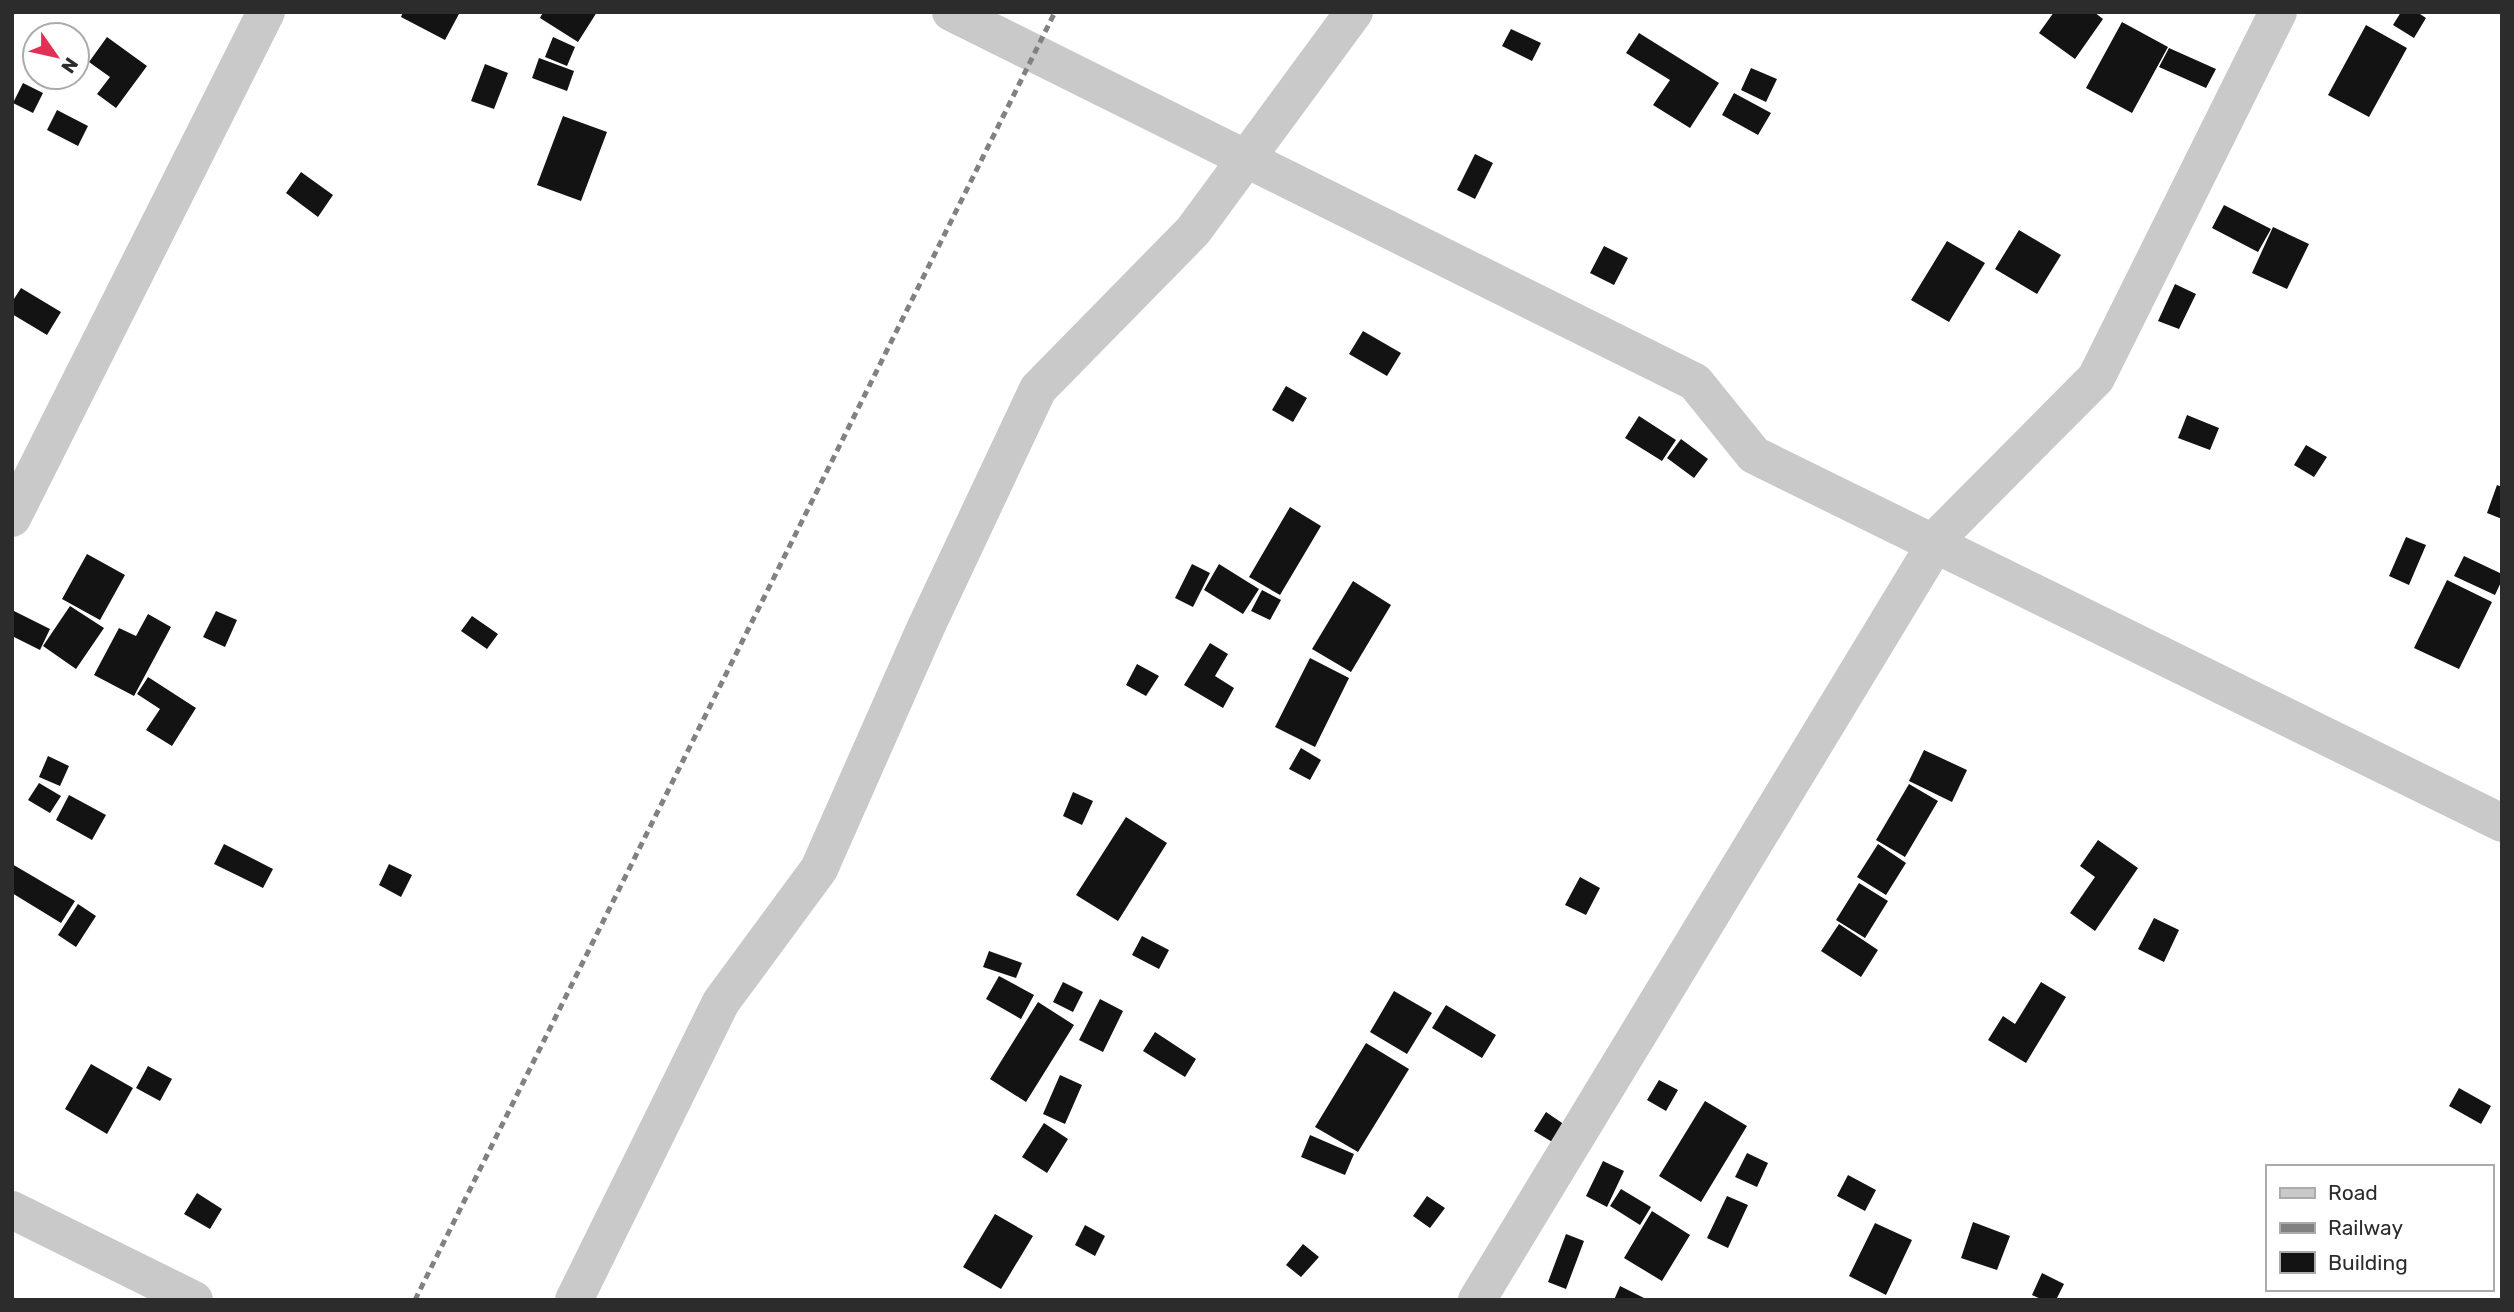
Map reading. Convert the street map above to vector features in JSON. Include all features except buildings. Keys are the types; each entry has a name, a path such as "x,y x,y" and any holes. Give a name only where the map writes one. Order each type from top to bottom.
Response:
{"street":[{"path":"12,518 26,457 266,12"},
{"path":"951,12 1695,382 1754,455 2502,823"},
{"path":"574,1300 722,1002 819,869 926,627 1038,389 1194,230 1354,12"},
{"path":"1477,1300 1942,533 2096,378 2278,12"},
{"path":"12,1210 194,1300"}],"railway":[{"path":"415,1300 1055,12"}]}
